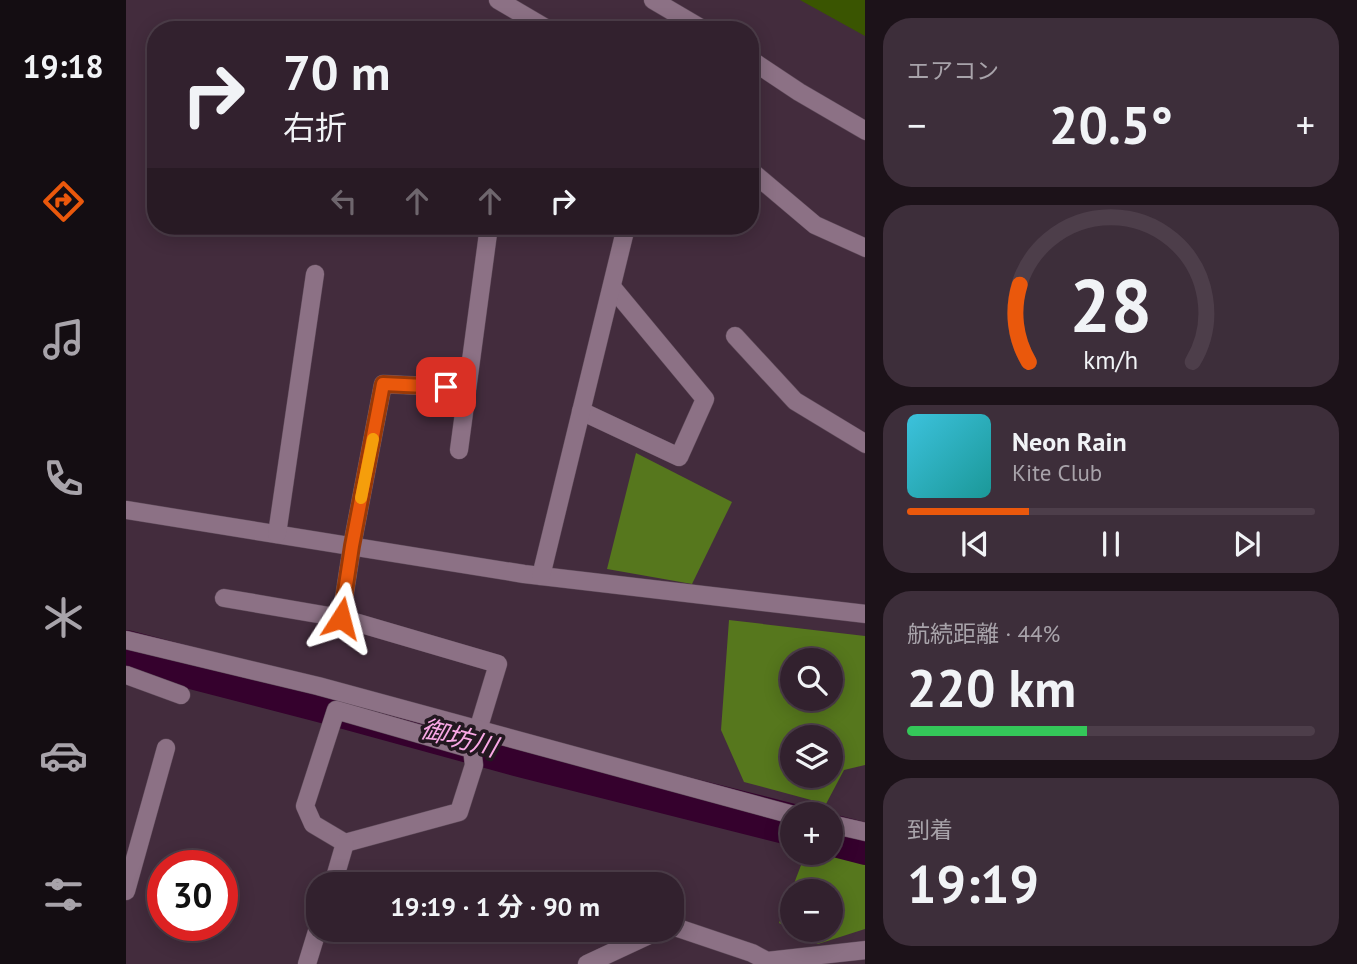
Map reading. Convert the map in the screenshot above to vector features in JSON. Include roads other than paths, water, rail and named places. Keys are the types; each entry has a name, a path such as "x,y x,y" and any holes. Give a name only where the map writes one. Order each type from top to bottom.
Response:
{"street":[{"path":"498,0 534,21"},
{"path":"653,0 689,21"},
{"path":"759,65 865,131"},
{"path":"759,178 815,225 865,248"},
{"path":"459,450 488,235"},
{"path":"541,576 624,235"},
{"path":"277,534 315,274"},
{"path":"582,411 678,457 705,399 611,288"},
{"path":"735,336 795,401 865,444"},
{"path":"341,618 383,384 467,388"},
{"path":"126,510 541,576 865,614"},
{"path":"224,598 341,618 498,664 478,730"},
{"path":"126,640 318,686 780,811"},
{"path":"126,676 181,695"},
{"path":"336,710 472,750 474,765 459,811 345,843 313,824 305,806 336,710"},
{"path":"126,891 166,748"},
{"path":"843,827 865,832"},
{"path":"337,872 345,843"},
{"path":"684,930 752,953 766,962 865,950"},
{"path":"307,964 314,942"},
{"path":"587,964 634,942"}],"waterway":[{"name":"御坊川","path":"126,651 780,822"},
{"name":"御坊川","path":"843,838 865,844"}]}
